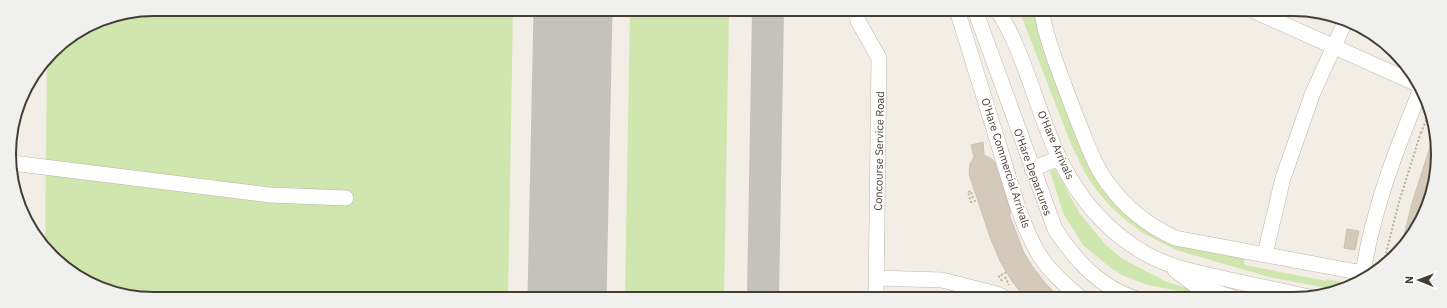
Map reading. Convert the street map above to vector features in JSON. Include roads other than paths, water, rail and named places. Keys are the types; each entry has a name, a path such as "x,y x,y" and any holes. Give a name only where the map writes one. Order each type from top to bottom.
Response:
{"street":[{"name":"Concourse Service Road","path":"858,16 858,21 879,58 876,292"},
{"name":"O'Hare Commercial Arrivals","path":"959,16 1018,208 1039,255 1063,285 1073,292"},
{"name":"O'Hare Departures","path":"977,16 1055,229 1065,245 1085,268 1109,286 1123,292"},
{"name":"O'Hare Arrivals","path":"1001,16 1013,40 1059,158 1075,187 1104,223 1119,236 1149,256 1168,264 1188,271 1287,292"},
{"path":"1009,16 1013,40"},
{"path":"1043,16 1046,32 1071,103 1092,155 1102,175 1116,194 1130,208 1159,230 1175,238 1364,273"},
{"path":"1266,16 1410,81"},
{"path":"1265,254 1283,178 1312,95 1344,26"},
{"path":"1366,271 1374,222 1386,181 1399,143 1418,96"},
{"path":"1032,169 1059,158"},
{"path":"16,163 270,195 346,198"},
{"path":"1168,264 1195,285 1217,292"},
{"path":"876,278 942,280 989,292"}]}
